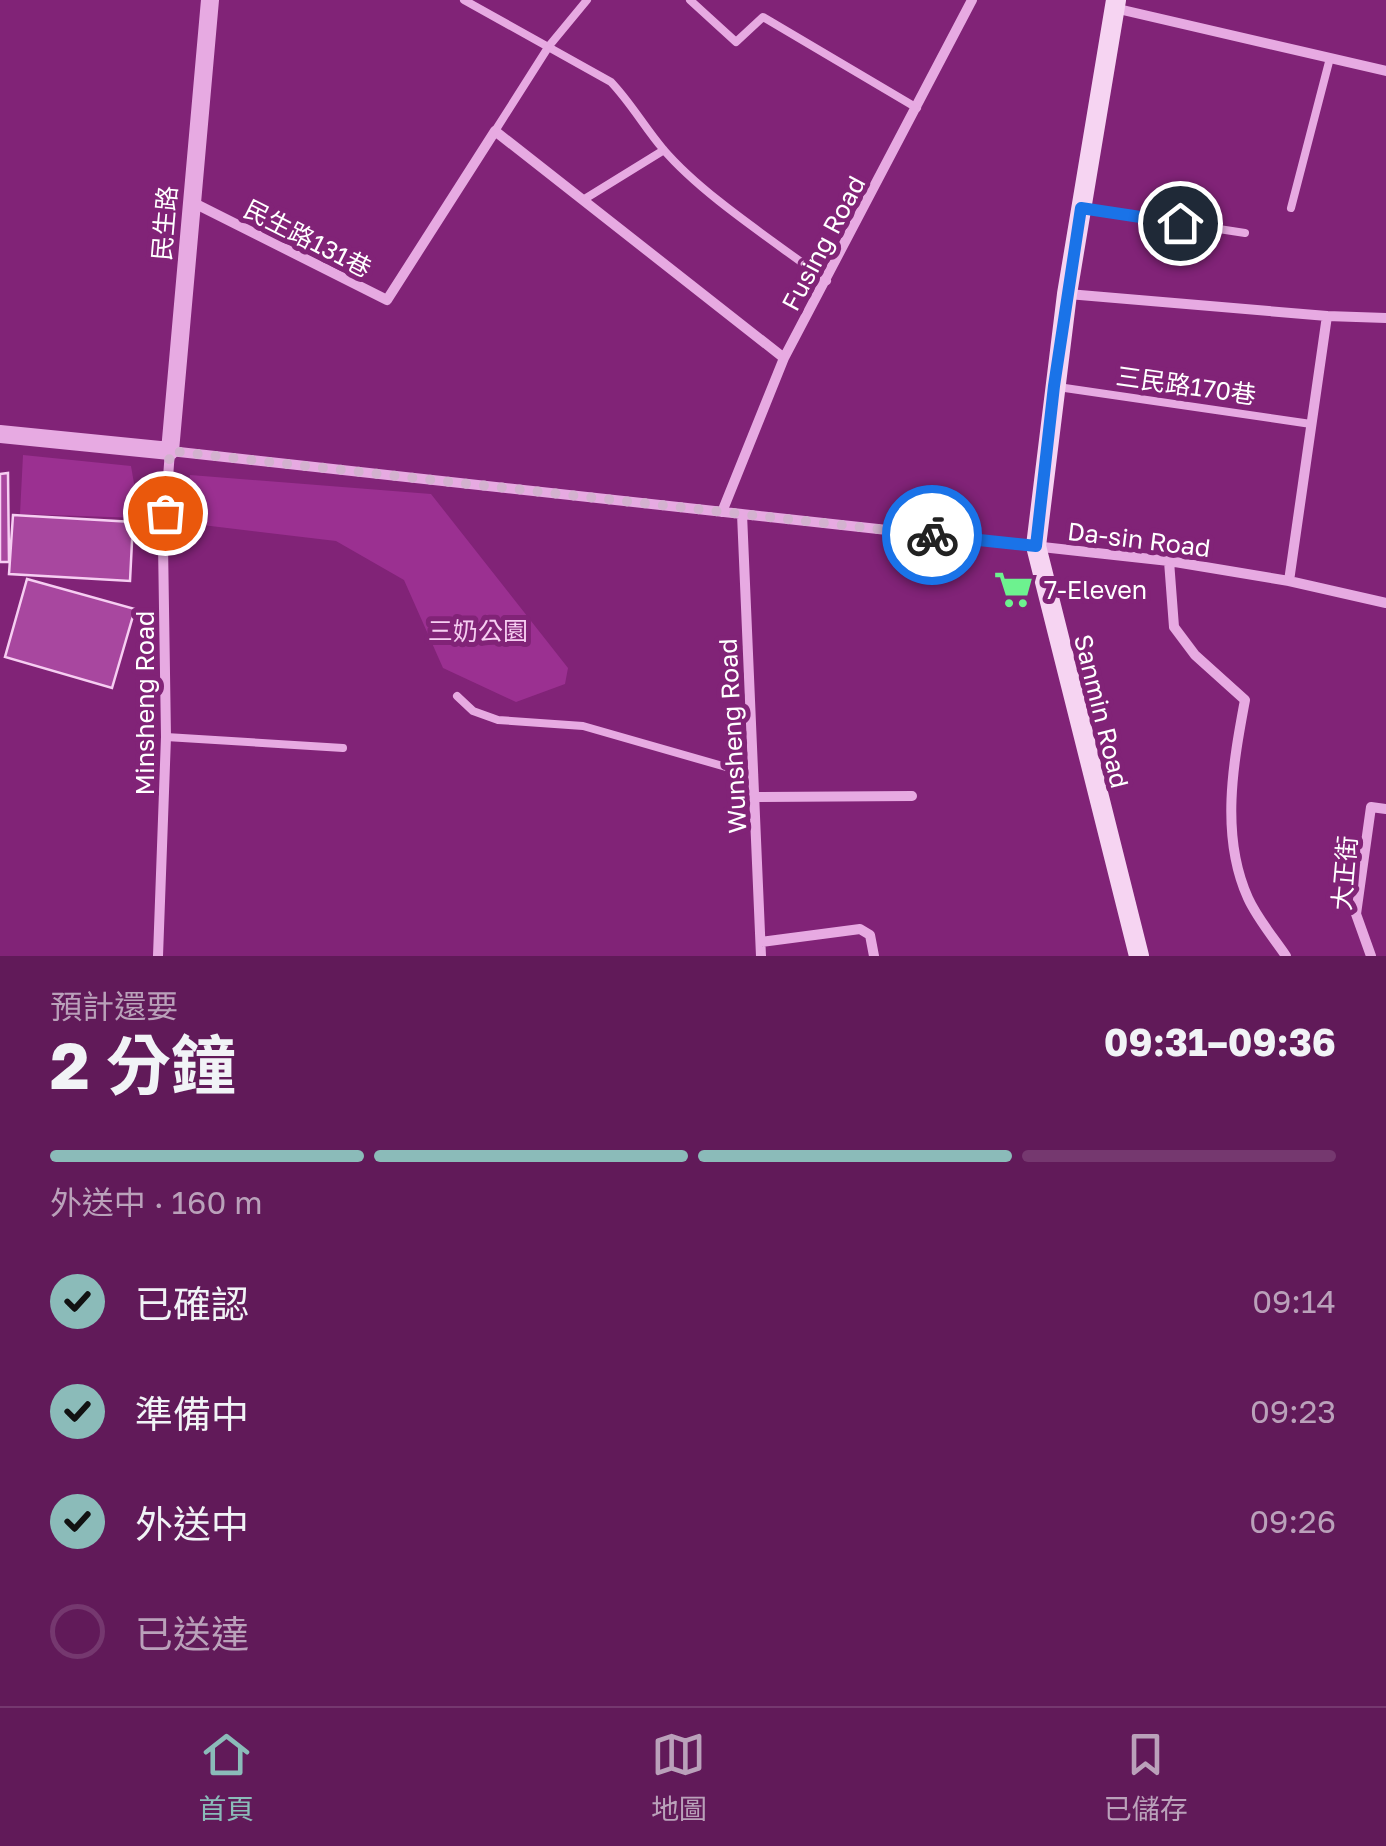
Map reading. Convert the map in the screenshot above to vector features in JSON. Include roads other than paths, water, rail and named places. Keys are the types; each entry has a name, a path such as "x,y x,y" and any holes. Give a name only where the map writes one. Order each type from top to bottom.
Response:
{"main road":[{"name":"Sanmin Road","path":"1115,4 1067,294 1036,546 1139,956"}],"street":[{"name":"民生路","path":"170,451 210,0"},
{"name":"Fusing Road","path":"722,512 784,358 972,0"},
{"path":"1115,4 1386,70"},
{"name":"民生路131巷","path":"192,202 386,300 494,131"},
{"path":"494,131 784,358"},
{"path":"1067,294 1386,318"},
{"path":"1289,581 1327,316"},
{"path":"0,434 170,451"},
{"name":"Da-sin Road","path":"170,451 1169,561 1289,581 1386,603"},
{"name":"Minsheng Road","path":"158,956 166,737 163,544 170,451"},
{"name":"Wunsheng Road","path":"742,514 761,956"},
{"path":"1169,561 1174,627 1194,655 1245,700 1236,750 1230,832 1248,897 1286,956"},
{"path":"755,796 912,796"},
{"name":"大正街","path":"1371,956 1356,914 1371,807 1386,809"},
{"path":"761,942 866,930 874,956"}],"lane":[{"path":"464,0 611,82 664,150 694,180 826,281"},
{"path":"494,131 549,46 587,0"},
{"path":"696,2 736,42 763,18 916,108"},
{"path":"1292,208 1330,58"},
{"path":"583,200 664,150"},
{"path":"1081,208 1245,232"},
{"name":"三民路170巷","path":"1054,386 1311,424"},
{"path":"457,696 472,711 498,720 583,726 754,775"},
{"path":"166,737 343,748"}],"place":[{"name":"7-Eleven","path":"1014,589"}],"park label":[{"name":"三奶公園","path":"478,630"}]}
